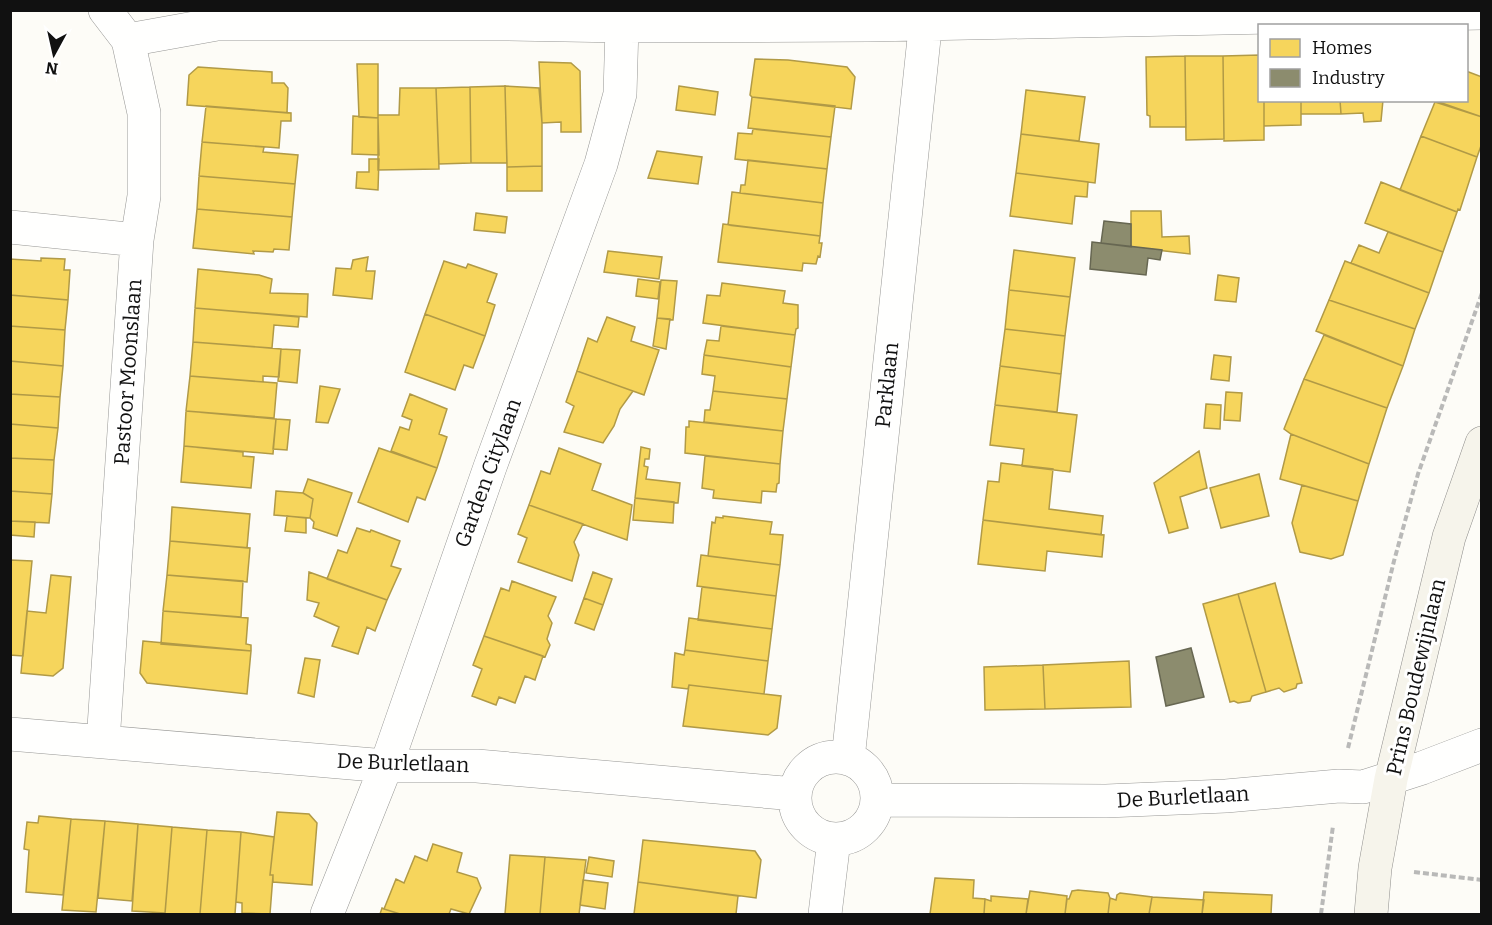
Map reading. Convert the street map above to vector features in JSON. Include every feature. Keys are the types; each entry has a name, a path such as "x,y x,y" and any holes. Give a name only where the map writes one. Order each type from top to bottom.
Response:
{"main road":[{"name":"Prins Boudewijnlaan","path":"1371,915 1375,868 1391,779 1449,537 1482,443"}],"street":[{"name":"Pastoor Moonslaan","path":"103,742 137,240 144,196 144,113 128,40 105,10"},
{"path":"128,40 217,24 622,26 926,17 1482,13"},
{"name":"Parklaan","path":"848,759 926,17"},
{"name":"Garden Citylaan","path":"327,915 386,766 490,467 601,164 620,94 622,26"},
{"path":"10,227 137,240"},
{"name":"De Burletlaan","path":"10,734 386,766 477,766 795,794"},
{"name":"De Burletlaan","path":"878,800 1106,801 1226,796 1339,786 1363,787 1482,745"},
{"path":"831,757 848,759 869,773 876,786 878,800 874,816 864,830 850,838 834,840 812,834 798,817 795,794 797,782 805,769 817,761 831,757"},
{"path":"825,915 834,840"}],"path":[{"path":"1321,915 1339,786 1394,561 1418,474 1482,294"}],"building: Homes":[{"path":"1258,55 1258,102 1264,102 1264,140 1224,141 1223,56"},
{"path":"1185,56 1186,127 1150,127 1150,116 1147,115 1146,57"},
{"path":"1185,56 1223,56 1224,139 1186,140"},
{"path":"755,59 788,60 847,67 855,77 851,109 752,97 750,95"},
{"path":"539,62 571,63 580,71 581,132 561,132 561,122 542,123"},
{"path":"357,64 378,64 378,118 359,117"},
{"path":"198,67 272,72 272,83 284,83 288,88 287,113 187,105 189,75"},
{"path":"1468,72 1482,77 1482,117 1439,102 1468,102"},
{"path":"505,86 507,163 471,163 470,87"},
{"path":"505,86 539,88 542,166 507,167"},
{"path":"679,86 718,92 715,115 676,110"},
{"path":"470,87 471,163 439,164 436,88"},
{"path":"400,88 436,88 439,169 378,170 378,115 399,115"},
{"path":"1026,90 1085,97 1079,141 1021,134"},
{"path":"752,97 835,106 831,137 748,128"},
{"path":"1264,102 1301,102 1301,125 1264,126"},
{"path":"1301,102 1340,102 1341,114 1301,114"},
{"path":"1340,102 1383,102 1381,121 1364,122 1363,113 1341,114"},
{"path":"1435,102 1482,117 1482,143 1477,157 1421,136"},
{"path":"206,106 291,113 291,121 281,121 279,148 202,142"},
{"path":"353,116 378,118 379,155 352,154"},
{"path":"753,129 831,137 827,169 735,159 738,133 752,134"},
{"path":"1021,134 1099,144 1095,183 1016,173"},
{"path":"1421,136 1477,157 1460,210 1458,209 1457,212 1400,190"},
{"path":"202,142 264,147 263,152 298,155 295,184 199,176"},
{"path":"657,151 702,157 698,184 648,178"},
{"path":"369,159 379,159 378,190 356,188 357,172 369,172"},
{"path":"748,160 827,169 823,203 740,193 741,185 745,185"},
{"path":"542,166 542,191 507,191 507,167"},
{"path":"1016,173 1088,182 1087,197 1075,196 1072,224 1010,216"},
{"path":"199,176 295,184 292,217 197,209"},
{"path":"1381,182 1457,212 1443,252 1365,223"},
{"path":"732,192 823,203 820,236 728,225"},
{"path":"197,209 292,217 289,250 253,251 254,254 193,248"},
{"path":"1131,211 1161,211 1162,237 1189,236 1190,254 1131,247"},
{"path":"476,213 507,217 505,233 474,230"},
{"path":"723,224 820,236 819,243 822,243 820,257 818,256 816,264 803,263 802,271 718,262"},
{"path":"1388,232 1443,252 1429,293 1351,263 1359,245 1379,253"},
{"path":"1014,250 1075,258 1070,297 1009,290"},
{"path":"608,251 662,257 659,279 604,272"},
{"path":"368,257 366,271 375,271 372,299 333,295 336,268 351,269 353,260"},
{"path":"41,258 65,259 64,270 70,270 68,300 10,295 10,259 41,261"},
{"path":"444,261 466,268 468,264 497,274 487,302 495,305 485,336 425,314"},
{"path":"1345,261 1429,293 1415,329 1329,300"},
{"path":"198,269 259,275 272,279 270,293 308,294 307,317 195,308"},
{"path":"1218,275 1239,278 1236,302 1215,300"},
{"path":"638,279 660,282 658,299 636,296"},
{"path":"661,280 677,281 673,320 657,318"},
{"path":"722,283 785,291 783,303 798,305 798,328 795,335 703,323 707,295 720,296"},
{"path":"1009,290 1070,297 1065,336 1005,329"},
{"path":"10,295 68,300 65,330 10,326"},
{"path":"1329,300 1415,329 1403,366 1316,331"},
{"path":"195,308 299,317 298,327 274,325 272,348 193,342"},
{"path":"425,314 485,336 473,368 464,365 455,390 405,372"},
{"path":"607,317 635,327 631,341 659,350 644,395 577,371 588,338 597,342"},
{"path":"657,318 670,319 666,349 653,346"},
{"path":"10,326 65,330 63,366 10,361"},
{"path":"721,326 795,335 791,367 704,355 707,340 719,341"},
{"path":"1005,329 1065,336 1061,374 1000,366"},
{"path":"1324,335 1403,366 1387,408 1304,379"},
{"path":"193,342 281,349 279,377 263,376 263,382 190,376"},
{"path":"281,349 300,350 297,383 278,381"},
{"path":"704,355 791,367 787,399 713,391 715,376 702,374"},
{"path":"1214,355 1231,357 1229,381 1211,379"},
{"path":"10,361 63,366 60,397 10,394"},
{"path":"1000,366 1061,374 1057,412 995,405"},
{"path":"577,371 633,391 620,409 614,426 603,443 564,432 574,406 566,402"},
{"path":"190,376 277,383 274,418 186,411"},
{"path":"1304,379 1387,408 1369,464 1291,434 1284,429"},
{"path":"320,386 340,389 328,423 316,422"},
{"path":"713,391 787,399 783,431 704,422 705,410 710,410"},
{"path":"1226,392 1242,393 1240,421 1224,420"},
{"path":"10,394 60,397 58,428 10,424"},
{"path":"410,394 447,409 439,434 447,437 437,468 391,451 400,427 409,430 412,420 402,416"},
{"path":"1206,404 1221,405 1220,429 1204,428"},
{"path":"995,405 1077,415 1070,472 1022,466 1024,449 990,445"},
{"path":"186,411 276,419 273,454 184,446"},
{"path":"276,419 290,420 287,450 273,449"},
{"path":"689,421 783,431 780,464 685,453 686,427 689,427"},
{"path":"10,424 58,428 54,460 10,458"},
{"path":"1291,434 1369,464 1358,501 1280,479"},
{"path":"184,446 243,452 243,456 254,457 251,488 181,482"},
{"path":"641,447 650,449 649,459 645,459 644,466 648,467 646,479 680,483 678,503 635,498"},
{"path":"379,448 437,468 425,500 417,497 408,522 358,502"},
{"path":"559,448 601,464 592,490 632,505 627,540 529,505 541,471 550,474"},
{"path":"1199,451 1207,488 1180,497 1188,528 1169,533 1154,483"},
{"path":"705,456 780,464 776,492 762,491 761,503 713,498 714,490 702,488"},
{"path":"10,458 54,460 52,494 10,491"},
{"path":"1001,463 1053,469 1049,509 1103,516 1101,535 983,520 988,481 999,482"},
{"path":"1259,474 1269,516 1221,528 1210,488"},
{"path":"308,479 352,493 337,536 313,528 314,522 310,518 313,499 303,493"},
{"path":"1302,485 1358,501 1343,555 1331,559 1300,552 1292,523"},
{"path":"10,491 52,494 49,523 10,521"},
{"path":"276,491 303,493 313,499 310,518 274,515"},
{"path":"635,498 674,502 673,523 633,520"},
{"path":"529,505 583,524 574,542 579,555 572,581 518,562 527,538 518,534"},
{"path":"172,507 250,514 247,548 170,541"},
{"path":"287,516 306,518 306,533 285,531"},
{"path":"723,516 772,522 770,534 783,535 780,565 708,556 712,522 715,523 716,517 723,518"},
{"path":"983,520 1104,535 1102,557 1047,551 1045,571 978,564"},
{"path":"10,521 35,522 34,537 10,535"},
{"path":"357,528 370,532 371,530 400,541 391,566 401,569 387,600 327,579 338,550 347,553"},
{"path":"170,541 250,548 247,582 167,575"},
{"path":"701,555 780,565 776,596 697,586"},
{"path":"10,560 32,561 23,656 10,655"},
{"path":"309,572 387,600 375,631 367,627 358,654 332,646 339,627 314,616 319,603 307,600"},
{"path":"593,572 612,579 603,605 584,598"},
{"path":"51,575 71,577 63,668 53,676 21,673 27,611 46,613"},
{"path":"167,575 243,581 241,617 163,611"},
{"path":"512,581 556,597 548,616 552,623 547,639 550,645 545,657 484,636 501,588 509,591"},
{"path":"1275,583 1302,683 1284,692 1279,688 1266,692 1238,594"},
{"path":"702,587 776,596 772,629 698,620"},
{"path":"1238,594 1266,692 1252,696 1250,701 1238,703 1230,702 1203,604"},
{"path":"584,598 603,605 594,630 575,623"},
{"path":"163,611 248,618 246,644 251,645 251,651 161,644"},
{"path":"689,618 772,629 768,661 685,650"},
{"path":"484,636 543,656 535,680 525,676 515,703 499,697 496,705 472,696 482,669 473,665"},
{"path":"143,641 251,651 247,694 147,683 140,673"},
{"path":"685,650 768,661 764,694 689,685 688,689 672,687 675,653 684,655"},
{"path":"305,658 320,660 314,697 298,693"},
{"path":"1129,661 1131,707 1045,709 1043,665"},
{"path":"1043,665 1045,709 985,710 984,667"},
{"path":"689,685 781,696 777,728 768,735 683,726"},
{"path":"277,812 309,814 317,823 312,885 273,882 273,875 270,875"},
{"path":"39,816 71,819 63,895 26,892 29,850 24,849 27,822 38,823"},
{"path":"71,819 105,821 96,912 62,910"},
{"path":"105,821 138,824 132,901 98,898"},
{"path":"138,824 172,827 165,913 132,911"},
{"path":"172,827 207,830 200,914 165,914"},
{"path":"207,830 241,832 235,914 200,914"},
{"path":"241,832 274,837 270,875 273,875 270,914 242,913 242,903 236,902"},
{"path":"643,840 755,851 761,860 756,898 638,882"},
{"path":"433,844 462,853 457,872 477,878 481,888 469,914 451,909 449,914 400,914 384,909 396,879 404,883 415,856 427,861"},
{"path":"510,855 545,857 540,914 505,914"},
{"path":"545,857 586,860 579,914 540,914"},
{"path":"589,857 614,861 612,877 586,873"},
{"path":"935,878 974,880 973,898 985,899 984,914 930,914"},
{"path":"583,880 608,883 605,909 580,905"},
{"path":"638,882 738,896 736,914 634,914"},
{"path":"1030,891 1067,896 1065,914 1026,914"},
{"path":"1072,891 1108,893 1110,898 1108,914 1065,914 1067,899"},
{"path":"1204,892 1272,895 1271,914 1202,914"},
{"path":"1120,893 1152,897 1149,914 1108,914 1110,898 1116,900"},
{"path":"991,896 1028,899 1026,914 984,914 985,899 991,901"},
{"path":"1152,897 1204,900 1202,914 1149,914"},
{"path":"382,908 384,909 400,914 380,914"}],"building: Industry":[{"path":"1104,221 1131,224 1131,247 1101,243"},
{"path":"1092,242 1162,250 1160,260 1148,258 1146,275 1090,269"},
{"path":"1191,648 1204,697 1166,706 1156,657"}]}
